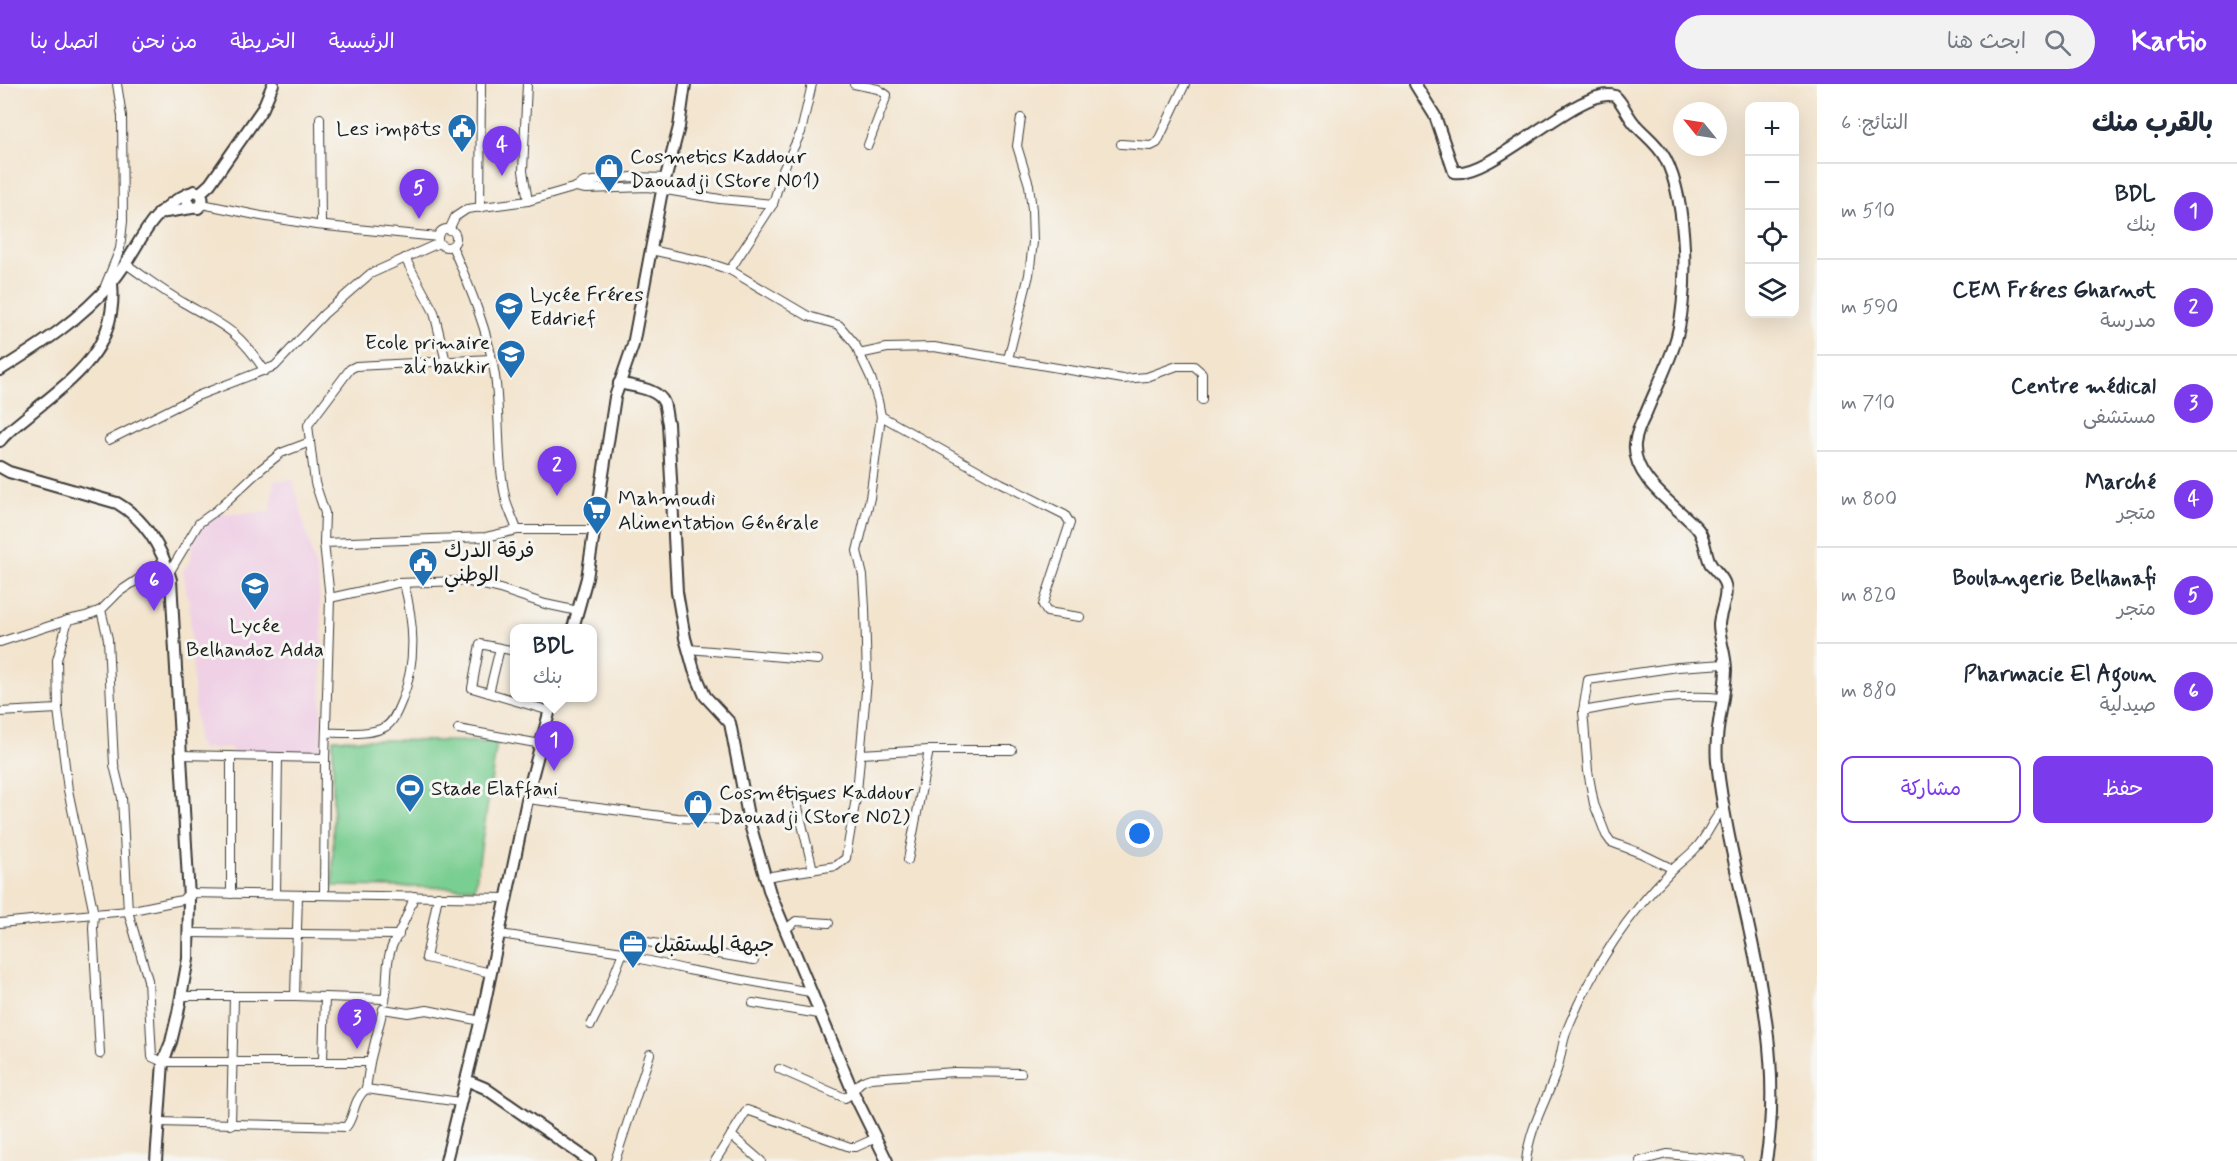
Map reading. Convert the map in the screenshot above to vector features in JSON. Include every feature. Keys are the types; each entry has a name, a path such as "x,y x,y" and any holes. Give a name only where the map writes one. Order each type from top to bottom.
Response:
{"street":[{"path":"0,441 61,389 93,356 108,331 114,304 108,287 120,249 123,220 122,116 117,84"},
{"path":"0,368 17,360 73,320 108,287 126,264 146,228 159,213 196,200 210,184 263,108 273,84"},
{"path":"480,208 481,84"},
{"path":"526,84 523,171 528,201"},
{"path":"574,624 587,578 609,425 633,345 664,183 679,127 686,84"},
{"path":"730,270 773,204 783,170 801,132 812,84"},
{"path":"854,84 878,89 887,95 867,145"},
{"path":"1121,144 1151,146 1157,143 1185,84"},
{"path":"1415,84 1427,100 1438,122 1454,172 1464,172 1496,155 1528,129 1579,98 1606,91 1615,96 1637,126 1657,145 1665,158 1677,193 1683,240 1681,326 1637,433 1635,457 1645,476 1676,509 1697,527 1711,564 1723,579 1726,596 1719,627 1725,663 1716,737 1717,760 1765,1008 1770,1049 1770,1119 1766,1161"},
{"path":"320,118 321,225"},
{"path":"1008,359 1029,275 1033,243 1029,184 1017,146 1022,118"},
{"path":"449,230 456,217 467,209 528,201 576,187 664,183 720,199 773,204"},
{"path":"196,200 261,216 439,240 444,247 452,246"},
{"path":"109,440 197,396 275,366 324,314 370,274 439,240 441,232 449,230 456,238 452,246 479,318 495,376 501,461 507,503 517,530"},
{"path":"651,250 706,262 730,270 808,316 839,325 846,331 871,378 881,416 870,498 857,551 863,576 867,650 861,754 846,858 836,866 765,877"},
{"path":"405,258 434,312 446,362"},
{"path":"126,264 184,303 227,327 251,349 265,371"},
{"path":"859,354 887,348 934,347 1124,379 1147,377 1177,366 1194,366 1202,373 1202,400"},
{"path":"324,895 330,598 324,543 325,513 315,483 308,425 350,369 356,366 491,359"},
{"path":"620,383 658,394 664,402 668,423 677,592 688,649 705,696 730,723 749,821 765,877 819,1014 853,1092 887,1161"},
{"path":"881,416 1069,519 1070,523 1043,605 1047,612 1080,617"},
{"path":"0,642 86,616 100,610 119,592 140,578 169,573 199,523 281,453 310,442"},
{"path":"0,467 9,472 117,503 132,512 150,533 165,559 169,573 189,894 188,959 171,1042 163,1062 156,1161"},
{"path":"324,543 486,537 517,530 594,530"},
{"path":"330,598 405,583 465,581 578,611"},
{"path":"326,733 371,731 387,726 397,713 409,680 414,643 412,614 405,583"},
{"path":"100,610 108,639 114,765 122,798 128,911 148,980 152,1057 163,1062 323,1060 370,1062"},
{"path":"68,620 57,660 58,709 68,790 94,914 100,1054"},
{"path":"510,650 480,644 472,688 510,699"},
{"path":"489,693 500,648"},
{"path":"688,649 818,660"},
{"path":"1673,869 1611,842 1606,834 1594,804 1588,771 1583,711 1588,680 1678,667 1725,663"},
{"path":"1583,711 1654,700 1709,696 1722,698"},
{"path":"520,702 550,711"},
{"path":"446,1161 481,1021 527,799 552,702"},
{"path":"0,712 58,709"},
{"path":"458,729 541,744"},
{"path":"861,754 929,750 1012,750"},
{"path":"908,860 929,750"},
{"path":"181,755 325,758"},
{"path":"231,756 231,894"},
{"path":"276,894 278,757"},
{"path":"795,795 813,870"},
{"path":"527,799 677,818 749,821"},
{"path":"1526,1161 1533,1126 1557,1068 1567,1032 1587,987 1621,930 1673,869 1698,847 1717,814 1725,807"},
{"path":"0,923 128,911 182,900 189,894 507,898"},
{"path":"295,996 298,895"},
{"path":"159,1122 346,1127 350,1122 352,1110 366,1089 385,999 389,958 393,944 410,912 414,896"},
{"path":"438,896 426,958 491,973"},
{"path":"786,929 796,921 829,923"},
{"path":"188,933 399,935"},
{"path":"500,933 623,952 636,958 688,970 810,992"},
{"path":"591,1025 608,993 623,952 637,940 754,960"},
{"path":"182,996 385,999"},
{"path":"231,1125 234,997"},
{"path":"323,1060 325,997"},
{"path":"753,1004 819,1014"},
{"path":"383,1009 408,1013 427,1010 481,1021"},
{"path":"615,1161 650,1054"},
{"path":"779,1069 840,1098 848,1097 861,1081 871,1078 954,1072 1021,1073"},
{"path":"466,1080 485,1088 590,1161"},
{"path":"366,1089 460,1102"},
{"path":"716,1161 747,1110 850,1147 856,1147 876,1138"},
{"path":"731,1135 760,1161"},
{"path":"1640,1161 1666,1154 1739,1161"}],"shaded area":[{"name":"Lycée Belhandoz Adda","path":"293,480 318,577 322,626 321,755 235,754 230,748 200,749 197,743 189,598 183,570 191,561 192,546 202,525 220,514 270,512 274,481"}],"green space":[{"name":"Stade Elaffani","path":"333,739 497,742 475,888 333,886"}],"place":[{"name":"Les impôts","path":"462,154"},
{"name":"Marché","path":"502,176"},
{"name":"Cosmetics Kaddour Daouadji (Store N01)","path":"609,194"},
{"name":"Boulangerie Belhanafi","path":"419,219"},
{"name":"Lycée Fréres Eddrief","path":"509,332"},
{"name":"Ecole primaire ali bakkir","path":"511,380"},
{"name":"CEM Fréres Gharnot","path":"557,496"},
{"name":"Mahmoudi Alimentation Générale","path":"597,536"},
{"name":"فرقة الدرك الوطني","path":"423,588"},
{"name":"Pharmacie El Agoun","path":"154,611"},
{"name":"Lycée Belhandoz Adda","path":"255,612"},
{"name":"BDL","path":"554,771"},
{"name":"Stade Elaffani","path":"410,814"},
{"name":"Cosmétiques Kaddour Daouadji (Store N02)","path":"698,830"},
{"name":"جبهة المستقبل","path":"633,970"},
{"name":"Centre médical","path":"357,1049"}]}
